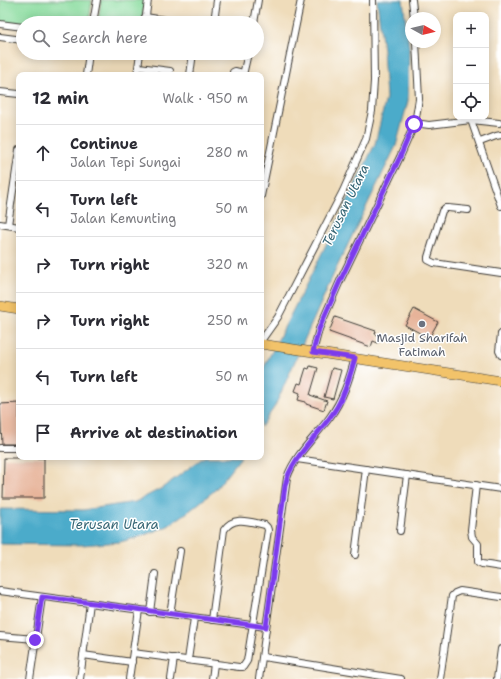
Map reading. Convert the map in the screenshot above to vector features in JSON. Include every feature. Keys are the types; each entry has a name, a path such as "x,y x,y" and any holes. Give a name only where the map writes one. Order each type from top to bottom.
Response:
{"main road":[{"path":"0,306 16,309"},
{"path":"264,344 501,381"}],"street":[{"path":"94,16 97,0"},
{"path":"146,16 148,0"},
{"path":"215,16 217,0"},
{"path":"255,16 258,0"},
{"path":"264,181 301,0"},
{"path":"264,342 343,191 366,139 372,111 374,81 373,0"},
{"path":"412,0 413,12"},
{"path":"0,24 16,26"},
{"path":"0,37 16,39"},
{"path":"310,351 340,281 400,157 414,124 419,99 416,48"},
{"path":"86,72 88,60"},
{"path":"138,72 140,60"},
{"path":"191,72 193,60"},
{"path":"243,72 246,60"},
{"path":"139,67 170,71"},
{"path":"0,92 16,94"},
{"path":"414,124 429,125 471,120 499,123"},
{"path":"471,120 480,142 501,206"},
{"path":"480,142 501,135"},
{"path":"8,225 16,170"},
{"path":"468,210 445,208 442,211 428,260 434,263 501,273"},
{"path":"0,224 16,226"},
{"path":"500,354 501,334"},
{"path":"260,679 285,486 289,472 336,407 349,382 355,358"},
{"path":"0,448 16,448"},
{"path":"297,459 501,489"},
{"path":"355,555 366,469"},
{"path":"400,531 407,474"},
{"path":"476,485 471,530 472,537 478,544 478,562 501,567"},
{"path":"133,653 239,667 243,666 247,661 268,530 265,525 237,521 232,522 224,530 212,620"},
{"path":"170,614 180,551"},
{"path":"150,612 155,574"},
{"path":"440,679 452,596 460,591 501,597"},
{"path":"0,592 266,627"},
{"path":"30,679 42,597"},
{"path":"80,679 90,603"},
{"path":"129,679 139,610"},
{"path":"188,660 194,618"},
{"path":"0,636 35,640"},
{"path":"497,679 501,649"},
{"path":"83,655 132,662"},
{"path":"263,657 386,678 401,679"},
{"path":"171,679 174,658"},
{"path":"212,679 214,664"}],"green space":[{"path":"0,0 92,0 90,16 16,16 16,25 0,24"},
{"path":"101,0 145,0 143,16 99,16"}],"water":[{"name":"Terusan Utara","path":"377,0 403,0 405,16 405,48 409,48 408,101 396,146 336,269 275,406 264,422 264,367 375,144 386,98 383,50"},
{"name":"Terusan Utara","path":"200,460 239,460 215,490 192,509 168,526 139,537 120,542 82,545 0,544 0,509 83,510 135,502 162,488"}],"building":[{"name":"Masjid Sharifah Fatimah","path":"414,309 438,322 429,338 405,325"},
{"path":"335,317 376,331 375,334 380,336 378,343 373,341 371,347 329,332"},
{"path":"310,366 318,368 310,395 327,401 324,410 298,400 300,393 295,391 298,383 301,384 306,368 309,369"},
{"path":"332,368 341,370 333,399 324,397"},
{"path":"16,403 16,444 2,444 0,404"},
{"path":"4,458 16,458 16,460 44,460 44,498 3,498"}],"place":[{"name":"Masjid Sharifah Fatimah","path":"422,324"}],"route":[{"path":"35,640 42,597 266,627 287,478 296,460 329,418 342,397 349,382 355,358 313,352 319,329 340,281 411,134 414,124"}]}
